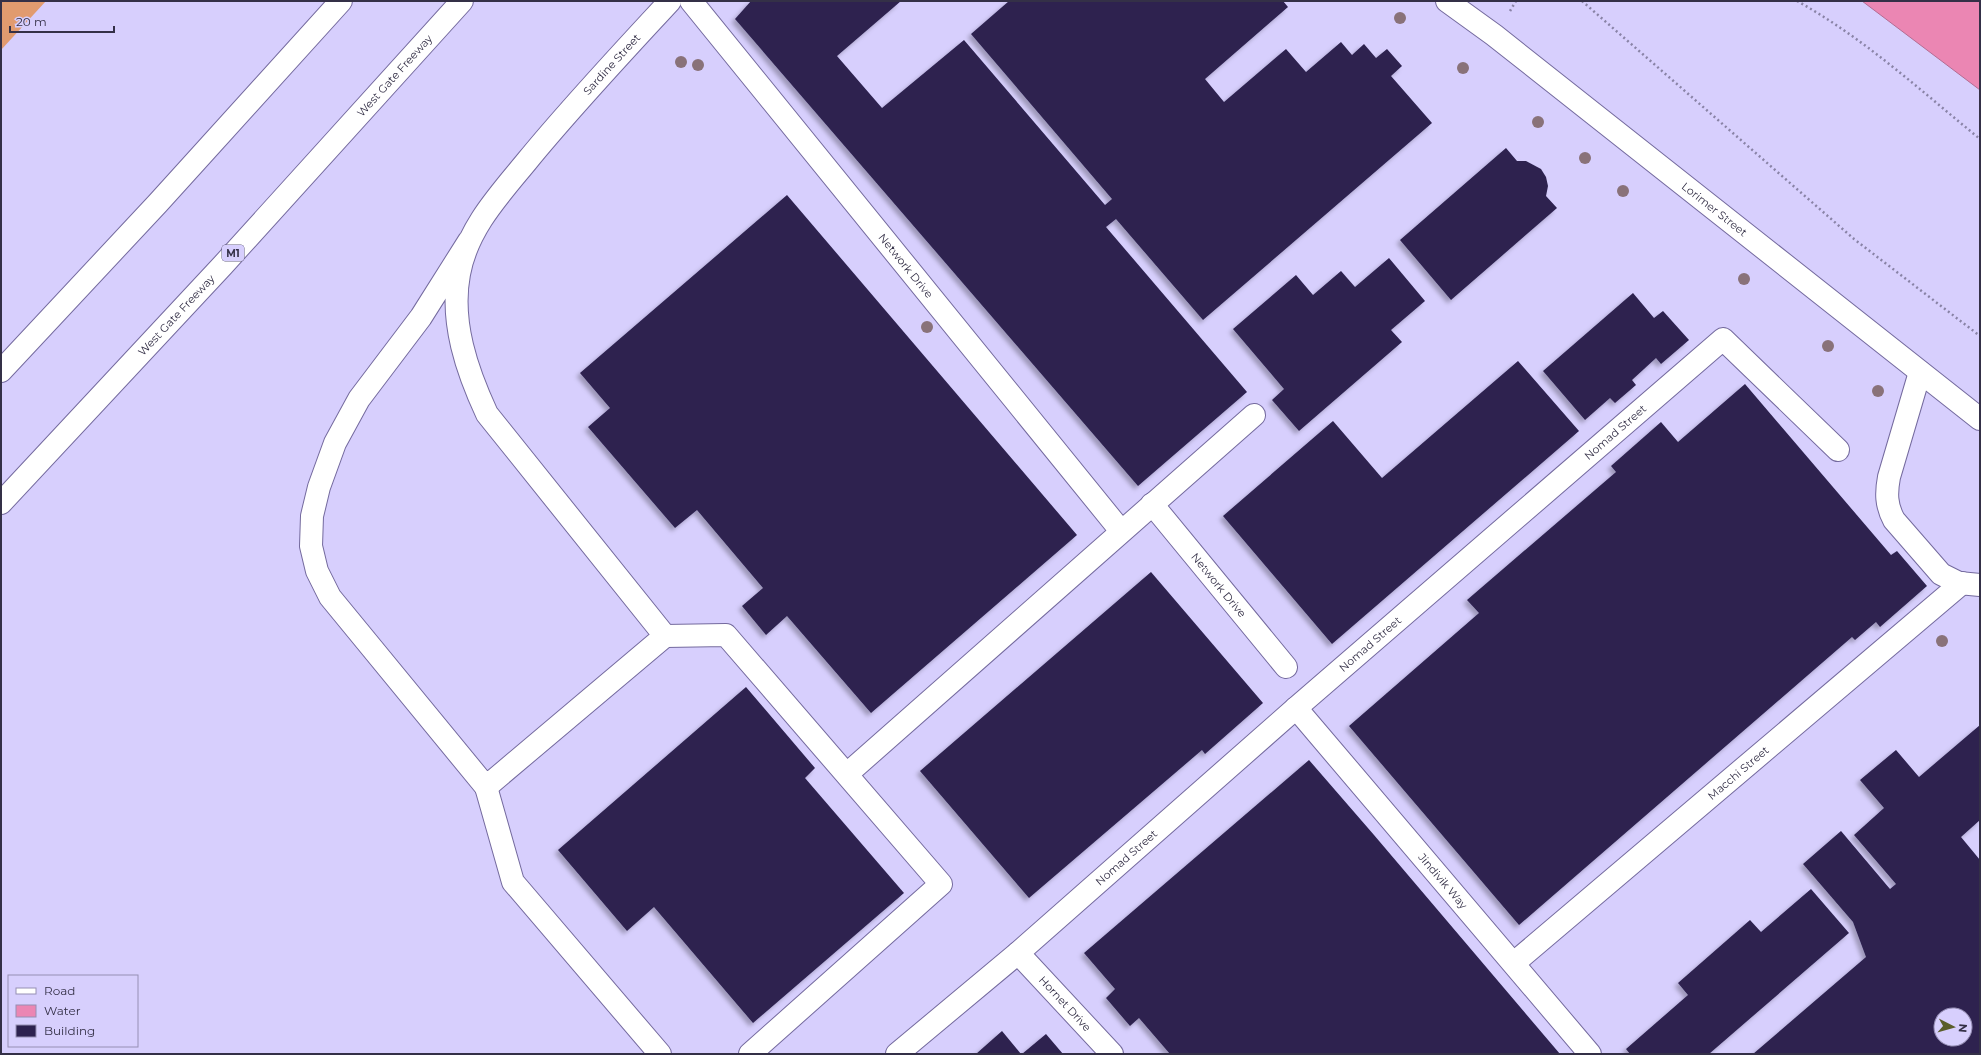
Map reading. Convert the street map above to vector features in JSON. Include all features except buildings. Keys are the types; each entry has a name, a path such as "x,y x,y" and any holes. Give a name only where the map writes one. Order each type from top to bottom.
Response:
{"main road":[{"path":"1,371 163,198 341,1"},
{"name":"West Gate Freeway","path":"1,503 223,264 462,1"},
{"name":"Sardine Street","path":"469,241 486,210 554,128 670,1"},
{"name":"Network Drive","path":"691,1 1121,531"},
{"name":"Lorimer Street","path":"1447,1 1500,40 1980,419"},
{"path":"469,241 459,274 456,313 462,347 473,385 486,414 665,636"},
{"path":"469,241 421,317 359,399 335,443 319,487 312,516 311,546 317,571 330,597 486,787 513,882 660,1054"},
{"name":"Nomad Street","path":"897,1054 1018,953 1296,708 1724,339 1838,450"},
{"name":"Macchi Street","path":"1920,372 1889,477 1887,502 1894,520 1941,574 1949,579 1974,586"},
{"path":"847,774 1254,415"},
{"name":"Network Drive","path":"1152,504 1286,667"},
{"name":"Macchi Street","path":"1514,963 1974,586"},
{"path":"486,787 665,636 726,635 941,884 750,1054"},
{"name":"Jindivik Way","path":"1296,708 1590,1054"},
{"name":"Hornet Drive","path":"1018,953 1112,1054"}],"path":[{"path":"1582,1 1854,239 1980,336"},
{"path":"1797,1 1825,16 1900,73 1980,139"}],"shaded area":[{"path":"1,1 46,1 1,50"}],"water":[{"path":"1862,1 1980,1 1980,90"}]}
